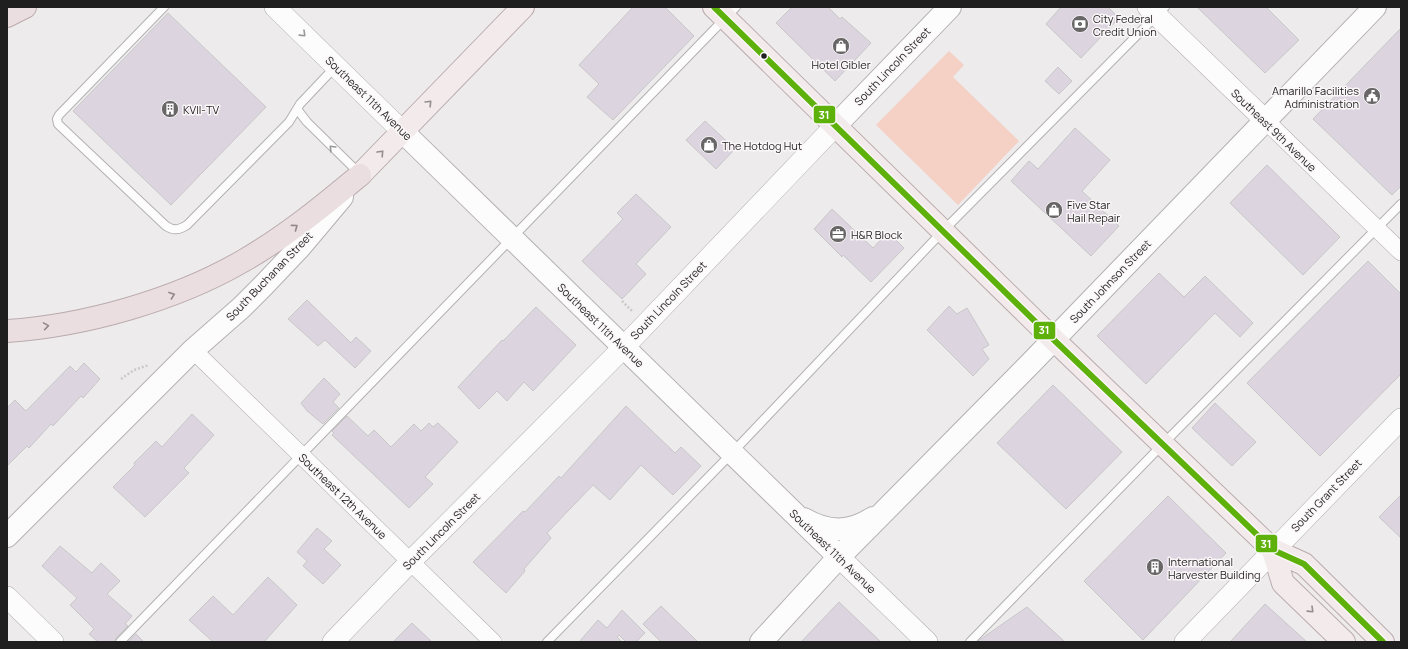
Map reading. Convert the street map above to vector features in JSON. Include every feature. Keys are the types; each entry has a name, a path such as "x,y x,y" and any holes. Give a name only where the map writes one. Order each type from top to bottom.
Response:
{"highway":[{"path":"7,16 25,7"},
{"path":"7,331 25,330 87,320 171,295 196,285 242,262 263,249 317,210 360,175"}],"main road":[{"name":"South Buchanan Street","path":"7,536 193,350 242,307 268,281 300,247 360,175 523,7"},
{"name":"South Lincoln Street","path":"835,126 950,7"},
{"name":"South Johnson Street","path":"761,642 839,558 1266,121 1375,7"},
{"path":"725,11 835,126 1053,339 1273,550 1304,564 1383,642"},
{"name":"Southeast 11th Avenue","path":"402,130 839,558"},
{"path":"782,501 813,524 828,529 843,530 856,527 889,508"},
{"path":"1273,550 1283,583 1344,642"}],"street":[{"name":"Southeast 11th Avenue","path":"275,7 402,130"},
{"name":"Southeast 9th Avenue","path":"1156,10 1266,121 1401,252"},
{"name":"South Lincoln Street","path":"333,642 410,562 623,348 835,126"},
{"name":"Southeast 12th Avenue","path":"193,350 493,642"},
{"name":"South Grant Street","path":"1185,642 1401,419"},
{"name":"Southeast 11th Avenue","path":"839,558 927,642"},
{"path":"7,597 53,642"}],"lane":[{"path":"164,7 59,115 57,119 58,124 166,226 176,230 187,225 289,122 300,104 336,66"},
{"path":"547,642 732,452 1156,10"},
{"path":"120,642 511,238 725,11"},
{"path":"297,109 307,122 360,175"},
{"path":"970,642 1163,444 1401,204"}],"path":[{"path":"622,301 635,313"},
{"path":"120,379 134,370 154,364"}],"shaded area":[{"path":"949,51 964,65 953,77 1019,141 958,205 876,125"}],"building":[{"path":"633,7 665,7 694,36 613,120 587,97 599,84 579,65"},
{"path":"792,7 828,7 840,19 842,17 871,43 835,81 776,23"},
{"path":"1061,7 1108,7 1119,18 1081,58 1046,24"},
{"path":"1197,7 1266,7 1299,40 1265,73"},
{"name":"KVII-TV","path":"168,13 266,107 171,205 73,111"},
{"path":"1401,28 1401,186 1392,195 1313,119"},
{"path":"1058,67 1072,81 1059,94 1045,81"},
{"path":"705,121 735,149 716,169 686,140"},
{"path":"1075,128 1110,160 1082,191 1119,226 1091,256 1011,181 1029,161 1038,169"},
{"path":"1267,165 1340,237 1303,275 1230,203"},
{"path":"636,194 671,227 636,264 646,274 622,299 582,261 623,219 617,213"},
{"path":"832,209 873,248 888,232 904,248 871,282 843,255 842,257 814,229"},
{"path":"1368,261 1401,294 1401,374 1320,456 1247,383"},
{"path":"1159,273 1184,297 1205,276 1253,323 1240,337 1215,313 1146,384 1097,336"},
{"path":"307,300 351,343 356,337 371,351 355,368 325,340 318,346 288,319"},
{"path":"949,306 957,314 967,308 989,345 982,349 989,359 973,376 927,330"},
{"path":"536,307 576,345 533,391 524,382 507,401 497,391 479,409 458,387 502,340 503,341"},
{"path":"84,363 100,379 83,398 81,396 53,426 51,424 29,448 27,446 7,466 7,408 15,400 26,411 70,366 76,372"},
{"path":"324,378 340,394 333,402 339,408 323,424 307,411 301,403"},
{"path":"1053,385 1122,452 1066,509 997,443"},
{"path":"1215,403 1256,442 1232,466 1192,428"},
{"path":"626,406 675,453 681,447 701,466 673,495 641,465 610,500 593,485 547,533 551,538 524,569 525,571 506,593 473,562 523,511 525,512 559,476 561,478"},
{"path":"192,414 214,435 184,468 189,473 145,517 113,487 156,441 162,447"},
{"path":"347,416 368,436 374,430 391,447 414,424 421,431 429,423 433,427 438,423 458,442 425,477 433,484 409,508 332,435 334,433 332,431"},
{"path":"1401,495 1401,538 1379,517"},
{"name":"International Harvester Building","path":"1168,496 1226,553 1143,640 1084,581"},
{"path":"317,528 332,541 324,549 341,565 323,584 303,566 307,561 297,552"},
{"path":"60,546 92,573 101,563 120,581 107,594 132,616 125,624 128,626 116,638 115,642 98,642 89,634 94,629 70,605 77,598 42,566"},
{"path":"268,577 297,605 264,642 213,642 189,620 213,596 233,615"},
{"path":"839,602 881,642 801,642"},
{"path":"1265,604 1307,642 1230,642"},
{"path":"661,606 698,642 661,642 643,624"},
{"path":"1027,607 1065,642 978,642 978,641"},
{"path":"622,610 645,633 636,642 626,642 619,635 617,637 622,642 579,642 598,620 607,628"},
{"path":"412,623 432,642 393,642"},
{"path":"136,634 144,642 128,642"}],"transit line":[{"name":"31","path":"714,7 1053,339 1273,550 1304,564 1383,642"}],"place":[{"name":"City Federal Credit Union","path":"1080,24"},
{"name":"Hotel Gibler","path":"841,46"},
{"name":"Amarillo Facilities Administration","path":"1372,96"},
{"name":"KVII-TV","path":"170,109"},
{"name":"The Hotdog Hut","path":"709,145"},
{"name":"Five Star Hail Repair","path":"1054,210"},
{"name":"H&R Block","path":"838,234"},
{"name":"International Harvester Building","path":"1155,567"}]}
